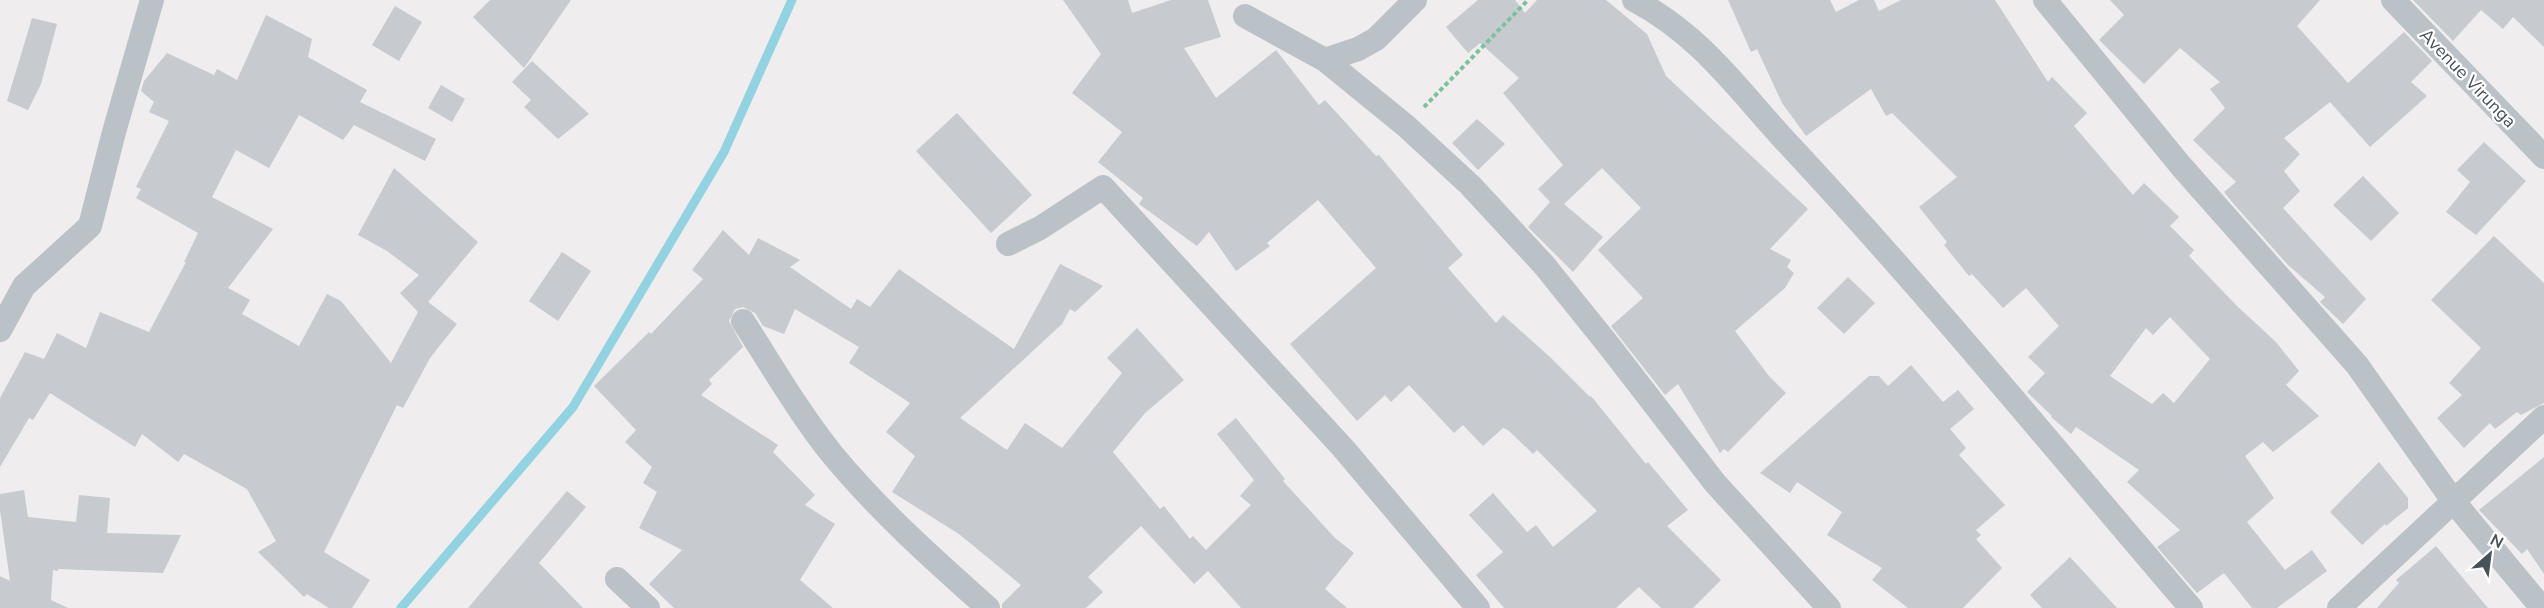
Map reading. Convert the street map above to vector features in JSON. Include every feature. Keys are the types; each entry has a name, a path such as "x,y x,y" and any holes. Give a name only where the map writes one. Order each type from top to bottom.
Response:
{"street":[{"path":"0,330 24,286 90,226 152,0"},
{"path":"1325,60 1358,49 1376,39 1415,0"},
{"path":"1634,0 1689,37 1721,66 1771,126 1857,218 2191,608"},
{"path":"2045,0 2181,166 2357,365 2454,502 2542,608"},
{"name":"Avenue Virunga","path":"2393,0 2544,157"},
{"path":"1245,16 1325,60 1406,126 1470,185 1544,265 1610,346 1715,483 1829,608"},
{"path":"1008,244 1040,228 1103,187 1342,448 1478,608"},
{"path":"743,321 792,398 833,455 916,543 988,608"},
{"path":"2339,608 2544,417"},
{"path":"617,579 648,608"}],"path":[{"path":"1406,126 1528,0"}],"building":[{"path":"490,0 571,0 524,68 473,17"},
{"path":"1063,0 1128,0 1132,13 1171,0 1208,0 1221,37 1184,48 1216,98 1276,50 1319,105 1325,100 1376,156 1379,155 1463,255 1448,268 1496,323 1503,315 1551,358 1591,396 1646,464 1648,462 1688,510 1667,526 1721,580 1693,608 1661,608 1639,587 1616,608 1504,608 1476,575 1503,552 1469,515 1493,493 1527,532 1536,525 1553,547 1597,511 1537,450 1533,454 1508,430 1503,428 1483,446 1463,425 1454,433 1409,385 1391,402 1385,395 1357,421 1290,344 1376,268 1318,200 1267,243 1270,246 1236,271 1209,232 1197,246 1139,204 1143,198 1098,162 1122,132 1072,93 1101,54"},
{"path":"1478,0 1515,0 1525,13 1537,0 1606,0 1647,34 1666,76 1808,209 1770,249 1791,260 1787,267 1794,273 1785,288 1735,331 1769,376 1786,393 1728,452 1724,449 1720,453 1678,384 1665,395 1611,326 1643,298 1598,250 1641,208 1602,168 1564,204 1603,237 1573,272 1528,227 1550,202 1538,189 1563,165 1503,93 1519,78 1480,43 1468,53 1446,27"},
{"path":"1728,0 1830,0 1836,12 1859,0 1874,0 1879,11 1901,0 1995,0 2048,82 2052,77 2087,113 2074,126 2133,195 2144,183 2179,217 2170,226 2194,250 2189,256 2237,306 2276,342 2299,371 2286,385 2319,416 2273,452 2263,442 2245,456 2274,498 2247,522 2285,570 2312,550 2327,571 2277,608 2252,608 2224,573 2197,593 2157,547 2180,530 2127,482 2139,470 2076,427 2071,434 2027,392 2045,373 2028,357 2059,326 2026,288 2003,308 1972,274 1969,276 1944,245 1947,242 1919,207 1957,177 1892,113 1886,116 1871,89 1806,136 1782,103 1757,49 1751,52","holes":["2170,317 2210,359 2174,403 2163,393 2152,404 2110,376 2146,328 2153,335"]},
{"path":"2110,0 2320,0 2297,26 2348,83 2404,32 2432,61 2411,82 2427,96 2370,147 2330,102 2284,138 2300,154 2284,171 2300,191 2283,208 2366,299 2343,324 2320,302 2325,297 2288,265 2232,202 2224,192 2236,182 2193,140 2225,108 2210,89 2220,82 2180,48 2144,84 2099,40 2124,15"},
{"path":"2413,0 2544,0 2544,47 2513,17 2503,29 2481,10 2453,41"},
{"path":"395,6 422,22 399,61 372,45"},
{"path":"266,15 312,39 308,57 367,90 360,102 436,139 425,161 354,125 343,140 299,115 269,168 236,150 212,197 273,229 228,288 250,300 242,314 299,346 327,294 341,301 391,363 418,312 400,293 419,275 387,251 358,235 394,168 478,242 428,302 457,324 430,358 403,408 397,405 324,552 370,580 352,608 329,608 307,594 304,597 258,552 276,541 247,489 184,454 178,462 142,434 135,447 50,393 33,420 29,418 0,467 0,398 25,352 44,359 57,333 86,348 100,312 149,332 186,262 184,262 198,233 136,198 141,189 136,187 169,121 149,112 154,102 141,91 144,81 167,53 214,75 217,69 237,80"},
{"path":"32,18 57,24 41,84 28,110 7,101"},
{"path":"532,61 589,114 558,139 524,107 531,100 512,82"},
{"path":"441,85 465,99 452,122 428,108"},
{"path":"957,113 1032,195 991,233 916,151"},
{"path":"1477,119 1505,144 1478,170 1452,143"},
{"path":"2484,142 2526,181 2476,235 2446,212 2470,182 2457,170"},
{"path":"2363,176 2399,213 2371,241 2333,205"},
{"path":"723,230 749,255 758,238 800,260 790,267 851,309 857,299 870,307 899,269 1014,349 1060,264 1103,286 1075,312 1070,309 1062,324 960,418 1007,450 1025,423 1062,448 1122,373 1107,358 1137,328 1184,380 1145,413 1113,452 1160,509 1164,506 1190,539 1193,536 1206,550 1251,505 1240,496 1254,480 1217,434 1236,418 1285,479 1283,481 1335,538 1354,553 1325,589 1347,608 1241,608 1208,571 1194,584 1141,526 1088,577 1103,592 1086,608 1002,608 1002,604 1021,585 959,534 892,492 915,456 886,432 910,403 849,363 859,347 795,309 784,334 763,326 755,313 743,307 735,309 729,321 743,347 709,380 712,384 701,395 778,445 773,452 815,495 805,505 835,524 800,580 833,608 674,608 649,584 682,550 639,528 657,492 643,483 652,467 625,442 636,430 594,386 649,332 651,334 703,279 692,270"},
{"path":"2494,236 2544,283 2544,403 2521,415 2517,412 2495,429 2490,423 2464,448 2437,418 2462,395 2449,383 2481,348 2431,300"},
{"path":"562,252 591,271 558,321 529,301"},
{"path":"1848,277 1875,303 1844,334 1817,308"},
{"path":"1911,365 1943,402 1958,390 1974,409 1950,429 1966,448 1959,455 2005,505 1976,530 1981,535 1976,539 2002,568 1963,608 1908,608 1872,580 1882,568 1827,535 1842,512 1797,482 1790,493 1760,473 1869,376 1879,376 1888,386"},
{"path":"2544,457 2544,574 2527,549 2522,554 2479,510"},
{"path":"2379,462 2408,498 2408,508 2386,526 2385,524 2362,545 2330,512"},
{"path":"24,490 28,517 76,522 79,495 110,498 107,533 181,535 163,573 53,570 51,600 68,608 0,608 0,576 10,581 0,510 0,494"},
{"path":"567,491 586,507 539,563 583,608 468,608"},
{"path":"2436,546 2488,608 2377,608 2399,583 2396,580"},
{"path":"2070,557 2117,608 2042,608 2030,595"}],"waterway":[{"path":"401,608 573,407 724,152 792,0"}]}
